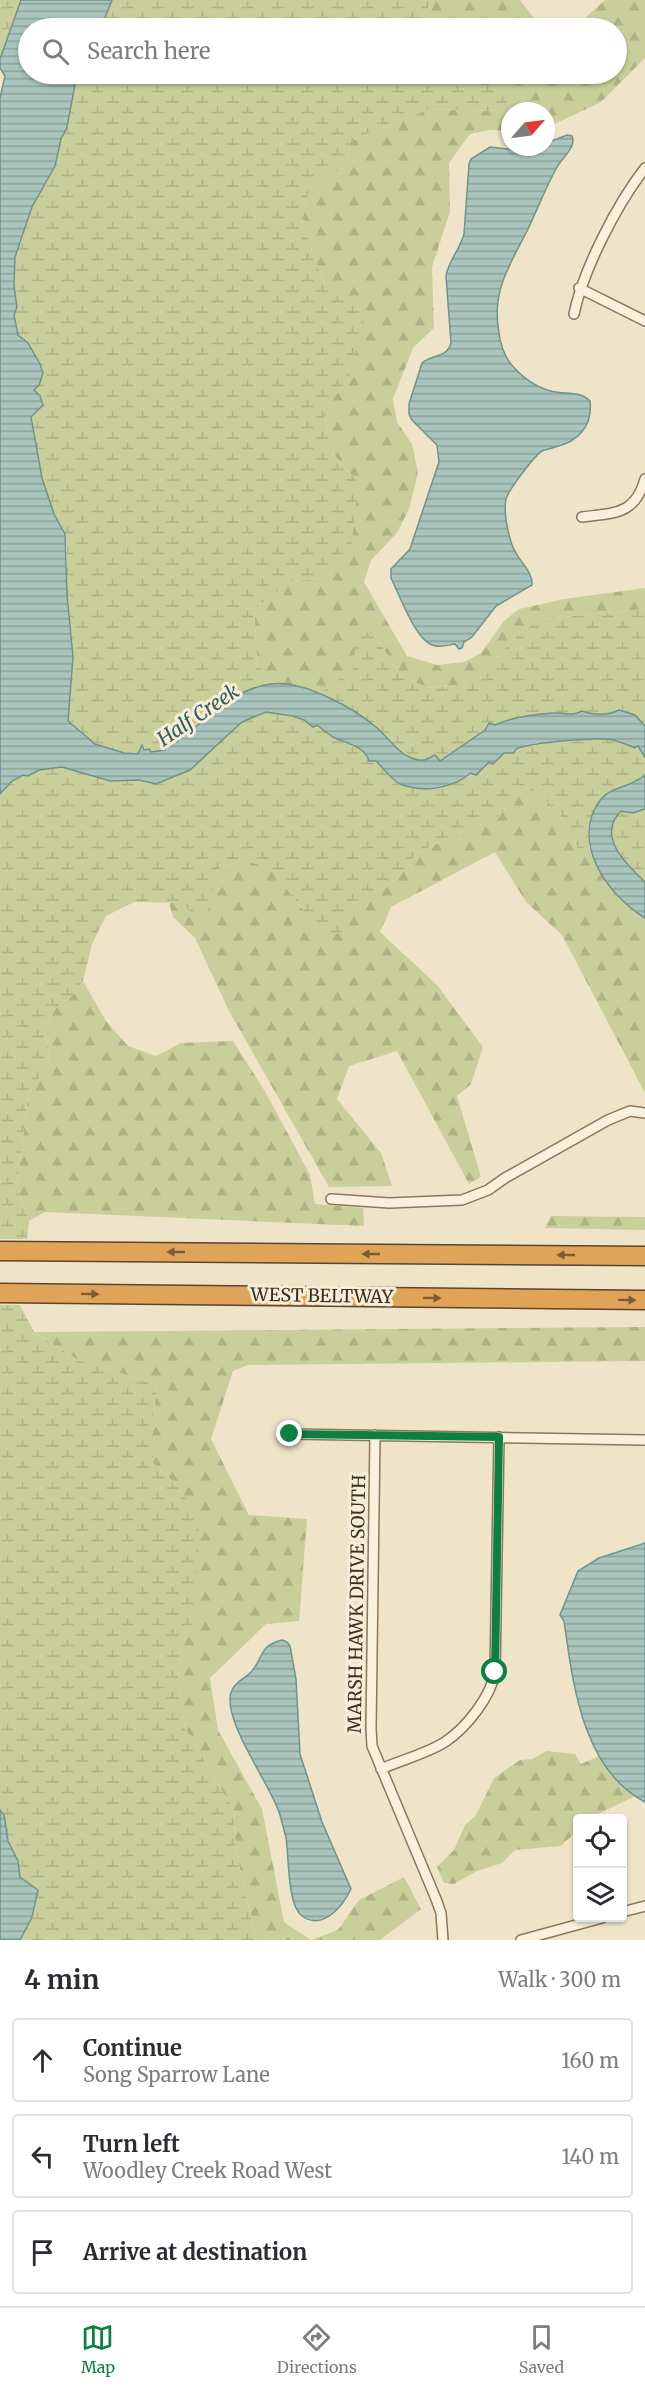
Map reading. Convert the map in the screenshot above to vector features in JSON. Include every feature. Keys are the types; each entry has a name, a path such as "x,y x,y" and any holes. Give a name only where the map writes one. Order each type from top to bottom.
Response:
{"highway":[{"path":"0,1251 645,1256"},
{"name":"WEST BELTWAY","path":"0,1293 645,1300"}],"street":[{"path":"574,314 579,288 616,213 645,168"},
{"path":"579,288 645,321"},
{"path":"582,517 625,509 639,496 645,479"},
{"path":"331,1199 389,1203 462,1200 488,1190 608,1120 630,1111 645,1113"},
{"path":"290,1434 645,1440"},
{"name":"MARSH HAWK DRIVE SOUTH","path":"375,1436 370,1728 372,1746 436,1899 441,1913 443,1940"},
{"path":"381,1769 443,1743 487,1697 493,1685 499,1437"},
{"path":"627,1911 645,1906"},
{"path":"521,1940 584,1922"}],"green space":[{"path":"0,0 21,0 0,59"},
{"path":"112,0 433,0 421,18 105,18"},
{"path":"433,0 520,0 534,18 421,18"},
{"path":"605,0 645,0 645,58 627,76 627,18 585,18"},
{"path":"75,84 458,84 464,89 492,84 513,84 507,102 501,102 501,111 429,109 351,141 346,166 309,189 302,223 326,289 367,310 348,380 323,410 333,454 359,483 350,554 322,578 291,581 254,609 257,663 270,684 237,697 192,730 189,728 171,746 151,754 120,753 102,747 91,741 68,721 73,657 67,595 65,534 54,514 42,478 31,417 34,390 39,385 40,379 28,343 18,335 14,315 15,257 32,207 55,166 61,139 67,127"},
{"path":"458,84 619,84 601,102 555,124 555,102 501,102 501,109"},
{"path":"429,109 501,111 501,131 470,134 449,163 450,212 432,267 434,328 413,348 393,399 397,422 412,444 418,473 409,509 397,533 371,560 364,582 407,656 437,665 464,662 481,653 504,621 519,609 564,599 645,588 645,609 544,619 523,630 487,667 458,685 427,688 399,674 374,634 353,669 319,694 292,684 270,684 257,663 254,609 291,581 322,578 359,483 333,454 323,410 348,380 326,289 302,223 309,189 346,166 351,141"},
{"path":"645,609 645,726 635,715 591,714 582,711 574,715 561,714 506,720 495,725 486,725 485,730 440,761 435,755 426,761 413,759 394,745 376,727 319,694 353,669 357,630 374,634 399,674 428,688 458,685 487,667 523,630 544,619"},
{"path":"266,712 296,718 313,727 317,725 334,737 346,740 376,761 398,784 422,789 466,778 489,762 493,764 504,753 514,753 531,746 577,740 612,740 635,748 638,746 645,757 645,775 627,787 610,791 588,833 589,848 578,849 558,811 531,787 520,791 499,816 418,852 396,880 348,907 341,934 320,932 271,868 243,860 219,869 208,911 195,916 180,903 134,902 106,916 92,944 83,981 73,995 54,1010 44,1031 49,1052 48,1063 28,1095 17,1187 29,1221 27,1239 0,1239 0,794 12,781 23,775 28,776 39,770 62,767 110,781 139,780 156,784 190,770 242,722"},
{"path":"531,787 558,811 578,849 589,848 611,888 626,904 645,918 645,1093 562,935 526,902 495,852 391,907 380,932 437,985 483,1047 471,1084 457,1096 481,1177 469,1184 397,1051 349,1066 337,1099 381,1153 392,1186 329,1187 229,1011 195,938 173,917 169,903 180,903 195,916 219,869 243,860 271,868 320,932 348,907 396,880 418,852 499,816 520,791"},
{"path":"645,809 645,882 617,850 612,831 614,821 621,811 633,813"},
{"path":"83,981 106,1021 128,1046 156,1056 181,1043 233,1041 266,1093 310,1175 315,1204 363,1208 364,1226 45,1212 29,1221 17,1187 28,1095 48,1063 49,1052 44,1031 54,1010 73,995"},
{"path":"551,1216 645,1217 645,1230 545,1228"},
{"path":"0,1305 20,1305 34,1332 78,1360 157,1385 153,1420 153,1463 182,1490 199,1531 196,1620 181,1643 178,1682 185,1728 233,1809 236,1851 256,1940 20,1940 32,1917 20,1877 18,1861 8,1841 4,1815 0,1810"},
{"path":"645,1327 645,1361 248,1365 233,1371 211,1439 249,1515 307,1519 299,1621 266,1624 210,1678 218,1730 262,1809 284,1922 311,1940 256,1940 236,1851 233,1809 185,1728 178,1682 181,1643 196,1620 182,1490 153,1463 153,1420 157,1385 78,1360 34,1332"},
{"path":"547,1751 575,1754 581,1764 599,1756 604,1765 635,1796 598,1814 573,1814 573,1835 561,1846 515,1850 502,1863 477,1871 454,1884 444,1883 437,1867 454,1850 465,1825 476,1815 494,1778 520,1760 532,1759"},
{"path":"404,1877 421,1909 380,1940 311,1940 338,1930 359,1900"}],"water":[{"path":"21,0 112,0 105,18 18,18 18,84 75,84 67,127 61,139 55,166 32,207 15,257 14,286 17,307 14,315 18,335 28,343 43,373 39,385 34,390 40,396 43,405 31,417 42,478 54,514 65,534 67,595 73,657 68,721 95,744 124,753 138,754 142,745 144,750 149,749 151,752 165,750 166,745 177,742 189,728 192,730 238,695 259,686 284,684 298,686 326,696 354,711 376,727 408,757 417,760 425,760 435,755 440,761 485,730 489,723 495,725 516,718 540,714 572,714 582,711 605,714 619,710 635,715 645,726 645,757 638,746 635,748 613,740 550,742 525,746 516,749 514,753 504,753 493,764 489,762 476,775 471,773 446,786 428,789 409,787 397,782 376,761 369,761 359,748 333,737 317,725 313,727 304,720 292,716 266,712 242,722 190,770 156,784 139,780 110,781 62,767 39,770 28,776 23,775 12,781 0,794 0,98 5,76 0,68 0,59"},
{"path":"567,135 572,136 573,144 557,167 509,267 500,291 497,318 503,348 514,367 539,387 556,392 577,394 586,398 590,401 589,418 577,437 538,454 506,499 506,519 511,542 529,573 532,585 496,606 472,637 464,642 462,648 459,649 455,644 435,646 426,641 414,625 391,578 391,569 410,549 439,462 437,445 412,420 409,414 409,404 422,363 443,354 451,343 446,276 464,234 471,159 490,147 501,148 501,156 555,156 555,140"},
{"path":"645,775 645,809 633,813 621,811 614,820 612,830 616,849 645,882 645,918 618,896 606,881 591,849 589,832 592,815 601,799 611,791"},
{"path":"645,1543 645,1802 624,1787 607,1769 594,1747 577,1697 564,1621 560,1615 578,1571 599,1558"},
{"path":"282,1640 290,1646 296,1679 300,1754 322,1822 351,1889 338,1909 325,1919 317,1921 302,1916 297,1910 291,1891 286,1837 280,1815 239,1734 230,1702 234,1687 252,1671 266,1648"},
{"path":"0,1810 4,1815 8,1841 18,1861 20,1877 38,1890 32,1917 20,1940 0,1940"}],"route":[{"path":"290,1434 499,1437 495,1672"}],"water label":[{"name":"Half Creek","path":"198,715"}]}
